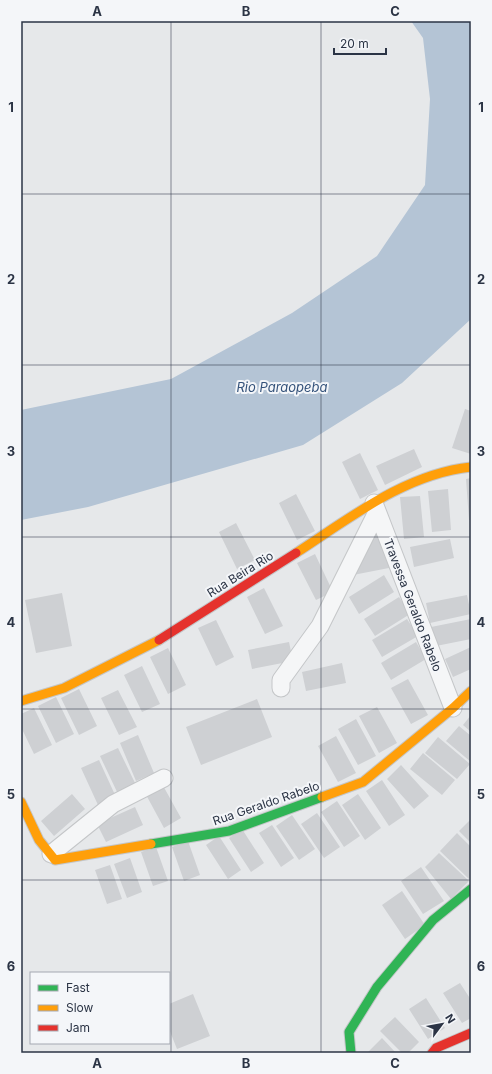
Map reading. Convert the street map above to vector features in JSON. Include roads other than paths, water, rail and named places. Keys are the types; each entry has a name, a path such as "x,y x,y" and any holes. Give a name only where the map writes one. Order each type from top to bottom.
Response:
{"street":[{"name":"Rua Beira Rio","path":"21,701 64,688 155,642 375,507 416,480 452,469 471,468"},
{"path":"281,688 281,680 320,626 375,507"},
{"name":"Travessa Geraldo Rabelo","path":"375,507 453,708"},
{"name":"Rua Geraldo Rabelo","path":"51,854 55,860 229,830 363,782 453,708 471,691"},
{"path":"21,802 39,840 51,854 113,804 164,778"},
{"path":"351,1053 349,1032 376,987 433,920 471,889"},
{"path":"432,1053 436,1048 471,1033"}],"water":[{"name":"Rio Paraopeba","path":"411,21 471,21 471,319 402,383 303,445 88,507 21,520 21,410 171,379 292,313 377,256 425,185 430,99 423,38"}]}
